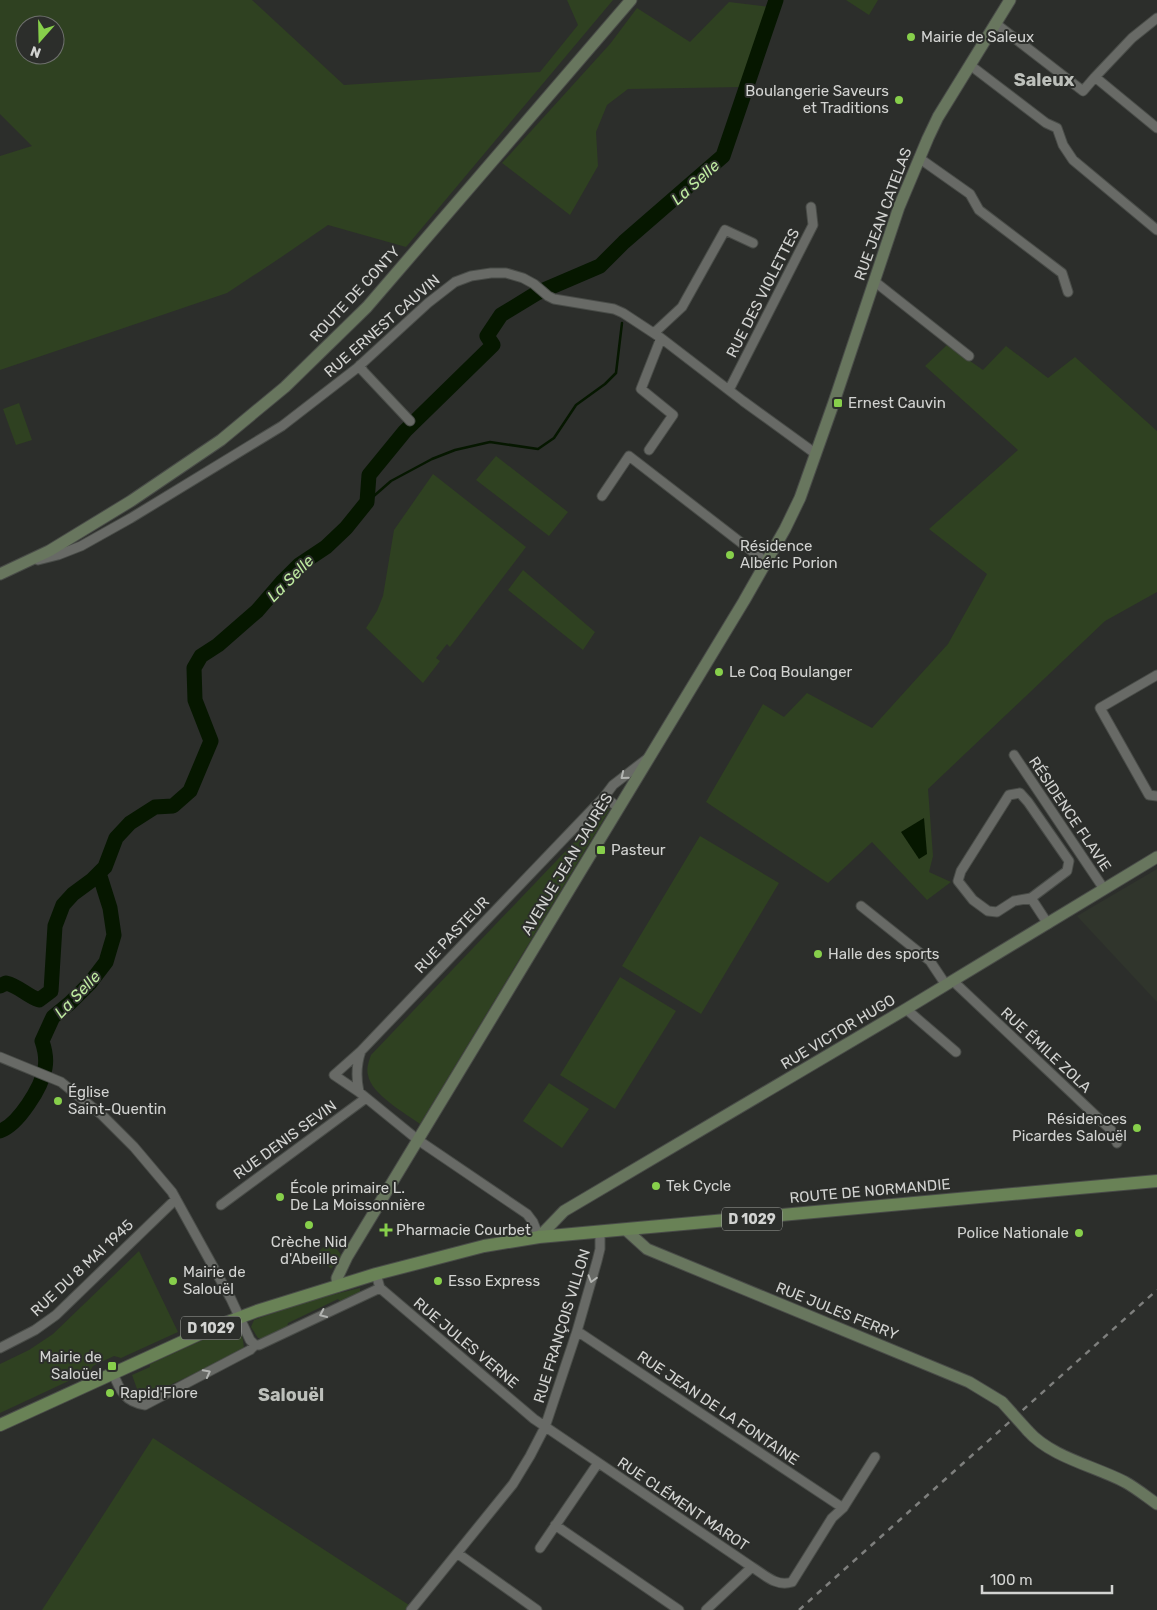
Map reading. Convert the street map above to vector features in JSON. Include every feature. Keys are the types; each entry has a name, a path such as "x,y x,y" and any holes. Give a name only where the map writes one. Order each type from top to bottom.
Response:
{"main road":[{"name":"ROUTE DE NORMANDIE","path":"344,1284 484,1246 538,1237 1157,1181"},
{"name":"D 1029","path":"0,1425 217,1326 239,1317 344,1284"}],"street":[{"name":"ROUTE DE CONTY","path":"0,574 51,553 131,501 221,440 285,387 367,308 631,0"},
{"name":"RUE JEAN CATELAS","path":"816,454 899,207 919,158 938,117 1010,0"},
{"path":"996,23 1083,91 1132,38 1157,18"},
{"path":"970,65 1046,123 1057,128 1063,145 1073,160 1157,230"},
{"path":"1095,77 1157,128"},
{"path":"919,158 970,194 980,210 1062,273 1068,292"},
{"name":"RUE DES VIOLETTES","path":"728,389 813,225 812,207"},
{"path":"649,450 673,415 641,389 657,336 682,307 725,230 753,243"},
{"name":"RUE ERNEST CAUVIN","path":"51,553 81,546 131,518 282,426 360,365 455,282 471,276 491,273 506,273 523,278 554,299 614,309 623,313 816,454"},
{"path":"874,281 969,356"},
{"path":"360,365 363,371 410,422"},
{"name":"AVENUE JEAN JAURÈS","path":"344,1284 348,1257 785,530 800,498 816,454"},
{"path":"602,496 630,456 766,562"},
{"path":"1157,675 1100,708 1148,795 1157,796"},
{"name":"RÉSIDENCE FLAVIE","path":"1014,755 1104,889"},
{"name":"RUE PASTEUR","path":"362,1095 334,1076 361,1051 604,797 613,785 648,758"},
{"path":"1020,793 1069,861 1067,871 1031,898 1014,901 998,912 988,911 973,900 958,881 961,871 1009,795 1020,793"},
{"path":"604,797 618,807"},
{"name":"RUE VICTOR HUGO","path":"538,1237 564,1211 906,1009 1157,857"},
{"path":"1031,898 1048,924"},
{"name":"RUE ÉMILE ZOLA","path":"861,906 930,961 949,983 1110,1130 1117,1143"},
{"path":"906,1009 956,1052"},
{"path":"361,1051 356,1070 362,1095 418,1140 527,1214 533,1222 538,1237"},
{"path":"0,1057 51,1076 61,1082 79,1096 134,1147 176,1199 254,1345"},
{"name":"RUE DENIS SEVIN","path":"220,1205 362,1095"},
{"name":"RUE DU 8 MAI 1945","path":"0,1348 35,1330 56,1315 176,1199"},
{"name":"RUE JULES FERRY","path":"626,1230 646,1248 969,1382 1002,1402 1035,1439 1047,1447 1126,1483 1157,1504"},
{"name":"RUE FRANÇOIS VILLON","path":"411,1610 512,1484 530,1456 545,1427 577,1330 600,1249 600,1232"},
{"path":"112,1373 127,1399 134,1404 145,1405 250,1350 254,1345 259,1345 380,1288 376,1274"},
{"name":"RUE JULES VERNE","path":"380,1288 545,1427"},
{"name":"RUE JEAN DE LA FONTAINE","path":"577,1330 842,1508"},
{"name":"RUE CLÉMENT MAROT","path":"545,1427 752,1567 784,1585 792,1582 832,1518 842,1508"},
{"path":"842,1508 875,1457"},
{"name":"RUE CLÉMENT MAROT","path":"540,1548 598,1463"},
{"path":"555,1525 678,1610"},
{"path":"457,1553 538,1610"},
{"name":"RUE CLÉMENT MAROT","path":"706,1610 752,1567"}],"shaded area":[{"path":"924,818 927,854 919,859 901,832"},
{"path":"1157,869 1157,1002 1077,916"}],"green space":[{"path":"0,0 252,0 344,85 540,72 578,25 567,0 613,0 406,247 328,225 227,293 0,370 0,156 32,146 0,114"},
{"path":"846,0 878,0 869,15"},
{"path":"729,2 770,7 742,87 628,89 607,105 596,132 598,166 570,215 502,163 610,44 637,8 690,42"},
{"path":"947,345 983,370 1006,346 1048,378 1075,357 1157,431 1157,592 1105,621 928,789 933,856 929,872 951,882 927,900 872,842 828,883 706,802 763,704 784,717 807,693 872,728 948,644 987,574 929,529 1018,450 925,366"},
{"path":"19,403 32,440 16,445 3,409"},
{"path":"496,456 568,512 549,536 476,480"},
{"path":"433,474 526,547 450,647 447,644 436,658 440,661 423,683 366,628 377,611 383,596 394,530"},
{"path":"523,570 595,632 583,650 508,590"},
{"path":"605,806 610,809 420,1124 382,1096 370,1082 367,1072 371,1055 600,815 598,813"},
{"path":"700,836 779,883 701,1014 622,966"},
{"path":"620,977 676,1011 615,1109 560,1075"},
{"path":"549,1083 589,1109 562,1148 523,1121"},
{"path":"329,1242 332,1243 342,1256 331,1269 319,1256 318,1252"},
{"path":"139,1251 178,1332 121,1358 114,1356 93,1366 90,1371 0,1413 0,1364 29,1350 53,1334"},
{"path":"360,1288 360,1293 341,1302 338,1299 288,1323 287,1327 270,1337 258,1338 251,1327 254,1320 307,1301"},
{"path":"229,1328 239,1332 242,1337 244,1348 238,1353 151,1394 152,1397 141,1400 132,1375 150,1367 150,1364"},
{"path":"153,1438 409,1605 405,1610 42,1610"}],"waterway":[{"name":"La Selle","path":"0,986 6,983 11,984 39,1000 51,991 55,926 63,905 105,867 116,838 130,823 155,807 173,806 190,791 211,741 195,700 194,668 201,656 218,645 257,611 299,565 326,547 346,528 367,502 369,475 405,431 493,345 487,336 501,315 537,293 600,266 624,242 723,156 776,0"},
{"path":"367,502 391,481 432,459 455,450 490,442 538,449 554,438 576,405 605,384 616,373 622,323"},
{"name":"La Selle","path":"0,1131 7,1127 21,1113 39,1085 46,1061 42,1041 53,1017 90,983 106,962 114,935 110,908 99,873"}],"railway":[{"path":"799,1610 1157,1290"}],"place":[{"name":"Mairie de Saleux","path":"911,37"},
{"name":"Boulangerie Saveurs et Traditions","path":"899,100"},
{"name":"Ernest Cauvin","path":"838,403"},
{"name":"Résidence Albéric Porion","path":"730,555"},
{"name":"Le Coq Boulanger","path":"719,672"},
{"name":"Pasteur","path":"601,850"},
{"name":"Halle des sports","path":"818,954"},
{"name":"Église Saint-Quentin","path":"58,1101"},
{"name":"Résidences Picardes Salouël","path":"1137,1128"},
{"name":"Tek Cycle","path":"656,1186"},
{"name":"École primaire L. De La Moissonnière","path":"280,1197"},
{"name":"Crèche Nid d'Abeille","path":"309,1225"},
{"name":"Pharmacie Courbet","path":"386,1230"},
{"name":"Police Nationale","path":"1079,1233"},
{"name":"Mairie de Salouël","path":"173,1281"},
{"name":"Esso Express","path":"438,1281"},
{"name":"Mairie de Saloüel","path":"112,1366"},
{"name":"Rapid'Flore","path":"110,1393"}],"district":[{"name":"Saleux","path":"1044,80"},
{"name":"Salouël","path":"291,1395"}]}
